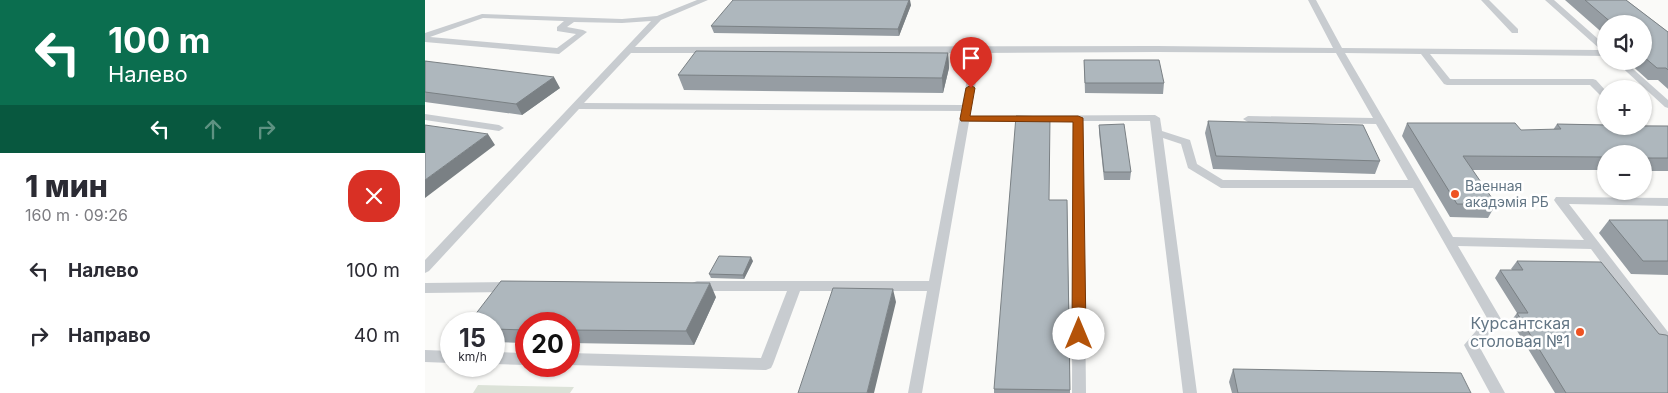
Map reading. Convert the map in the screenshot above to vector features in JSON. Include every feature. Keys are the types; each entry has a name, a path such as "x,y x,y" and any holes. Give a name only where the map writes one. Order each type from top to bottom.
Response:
{"lane":[{"path":"425,38 482,16 623,21 658,18 704,0"},
{"path":"1312,0 1333,40 1494,319 1471,345 1498,393"},
{"path":"1485,0 1515,31"},
{"path":"1549,0 1597,44"},
{"path":"425,268 658,18"},
{"path":"425,38 559,51 583,32 560,29 572,19"},
{"path":"628,50 1157,49 1341,52 1597,52"},
{"path":"915,393 977,50"},
{"path":"1424,52 1447,82 1593,82 1597,86"},
{"path":"1629,70 1668,105"},
{"path":"576,106 967,108"},
{"path":"425,116 499,128"},
{"path":"1078,118 1079,393"},
{"path":"965,119 1155,118 1190,393"},
{"path":"1248,119 1381,121"},
{"path":"1157,133 1186,142 1192,166 1221,184 1417,184"},
{"path":"1668,202 1560,200 1668,342"},
{"path":"1449,241 1594,245"},
{"path":"580,360 767,364 796,285"},
{"path":"688,286 935,286"},
{"path":"425,288 523,287"},
{"path":"425,356 440,357"}],"shaded area":[{"path":"478,385 574,387 570,393 473,393"}],"building":[{"path":"733,0 909,0 898,29 711,26"},
{"path":"1585,0 1626,0 1646,15 1602,15"},
{"path":"1652,20 1668,32 1668,70 1666,68 1657,68 1652,64"},
{"path":"696,51 948,53 942,78 678,75"},
{"path":"1084,60 1159,60 1164,83 1085,83"},
{"path":"425,61 554,77 516,104 425,92"},
{"path":"1016,116 1050,117 1049,200 1067,200 1070,390 994,389"},
{"path":"1208,121 1363,125 1380,161 1216,156"},
{"path":"1407,123 1515,123 1521,130 1561,129 1557,124 1597,125 1597,135 1652,135 1652,126 1668,126 1668,158 1652,158 1652,145 1597,145 1597,157 1463,156 1496,204 1457,204"},
{"path":"1124,124 1131,172 1104,172 1099,125"},
{"path":"425,125 488,134 425,180"},
{"path":"1609,220 1668,220 1668,261 1643,261"},
{"path":"719,256 751,257 743,275 709,274"},
{"name":"Курсантская столовая №1","path":"1517,261 1601,262 1659,334 1668,336 1668,393 1566,393 1517,313 1528,313 1500,270 1523,270"},
{"path":"501,281 710,283 686,331 580,330 580,312 515,312 515,330 505,329 505,312 477,312"},
{"path":"833,288 893,289 867,393 798,393"},
{"path":"1233,369 1461,373 1471,393 1238,393"}],"place":[{"name":"Ваенная акадэмія РБ","path":"1455,194"},
{"name":"Курсантская столовая №1","path":"1580,332"}],"route":[{"path":"971,88 965,119 1078,118 1079,334"}]}
